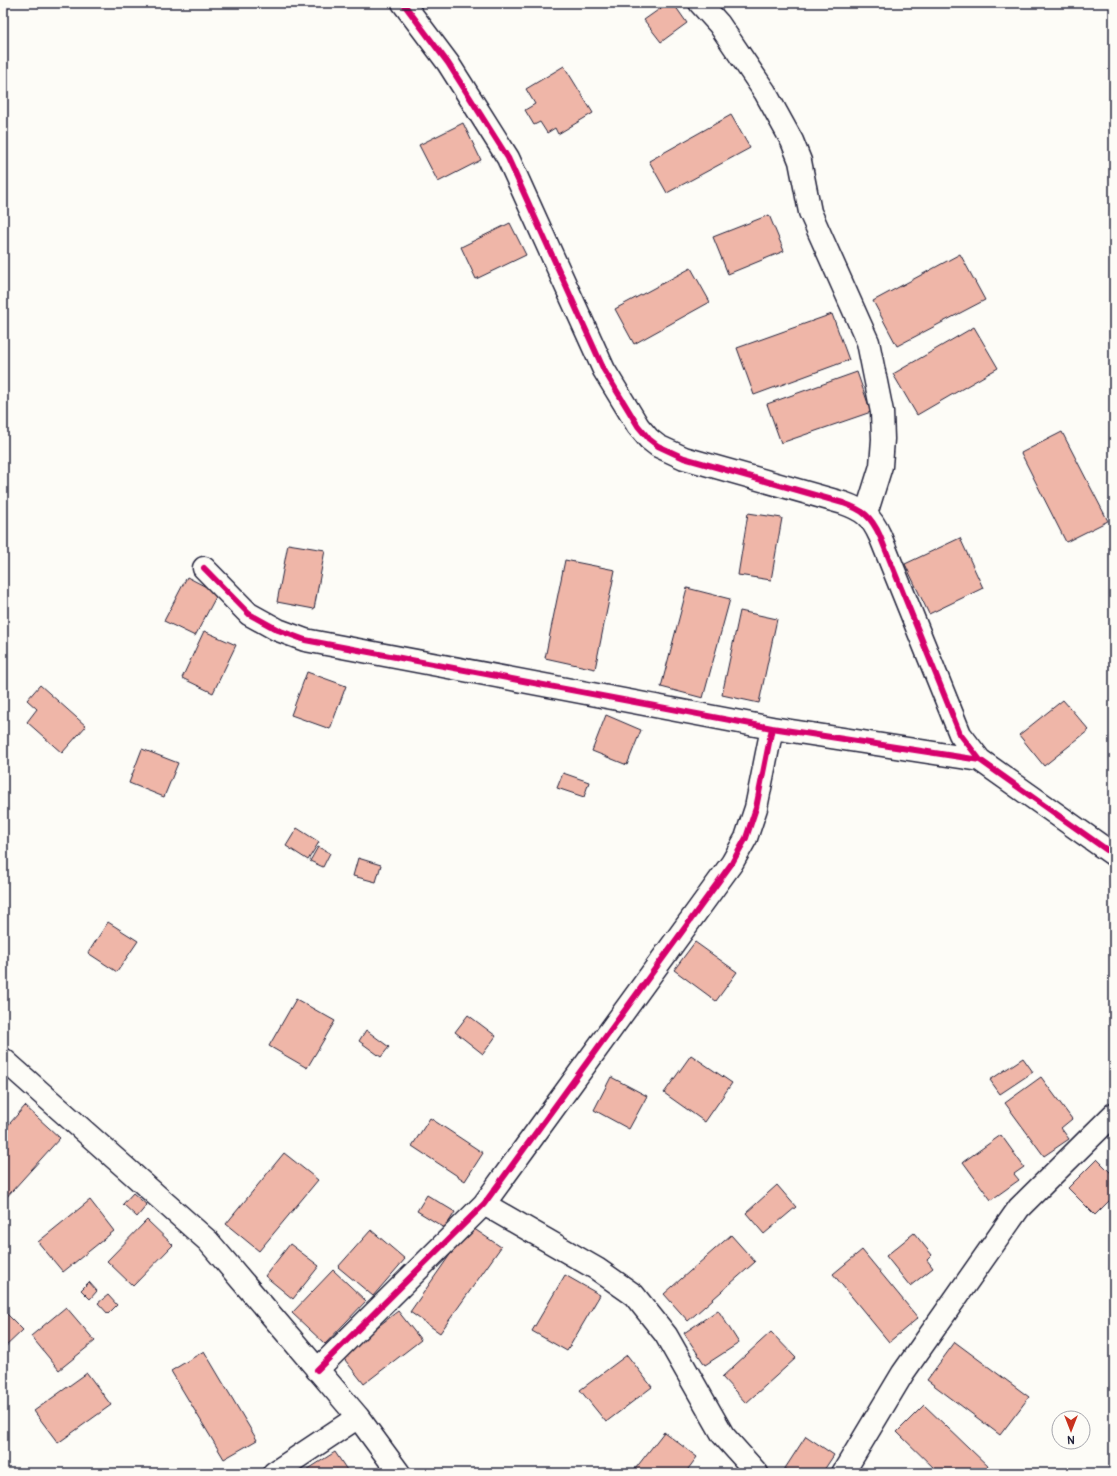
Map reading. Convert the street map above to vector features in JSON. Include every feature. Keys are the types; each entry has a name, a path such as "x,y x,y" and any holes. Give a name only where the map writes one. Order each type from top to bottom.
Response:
{"street":[{"path":"403,3 448,63 508,158 604,370 638,426 649,439 658,446 684,458 857,507 866,514 875,524 960,734 980,760 1114,855"},
{"path":"700,3 719,24 765,92 792,141 800,162 810,212 868,342 882,412 883,439 881,466 866,514"},
{"path":"204,568 249,614 278,630 304,640 772,728 980,760"},
{"path":"317,1370 484,1204 732,863 746,838 756,808 772,728"},
{"path":"3,1059 208,1240 358,1417 399,1473"},
{"path":"842,1473 903,1373 1019,1208 1114,1114"},
{"path":"484,1204 597,1269 634,1295 666,1335 723,1435 757,1473"},
{"path":"274,1473 358,1417"}],"building":[{"path":"668,3 673,3 687,23 661,42 644,20"},
{"path":"564,66 593,113 558,134 555,128 547,133 540,122 534,125 525,110 535,104 526,89"},
{"path":"731,115 750,148 667,193 649,161"},
{"path":"463,123 481,160 438,182 419,145"},
{"path":"769,215 784,251 728,274 713,237"},
{"path":"510,223 526,255 476,279 461,247"},
{"path":"960,254 985,300 897,346 873,301"},
{"path":"691,268 710,302 634,344 615,309"},
{"path":"832,314 849,360 754,395 737,348"},
{"path":"974,327 998,368 917,415 893,374"},
{"path":"857,372 871,412 781,443 767,404"},
{"path":"1062,432 1108,521 1066,542 1021,453"},
{"path":"748,513 782,518 771,580 738,575"},
{"path":"960,538 983,588 929,614 905,564"},
{"path":"288,544 325,550 314,609 277,602"},
{"path":"565,560 615,570 595,669 545,658"},
{"path":"187,577 218,593 195,636 164,621"},
{"path":"687,588 730,599 703,698 661,687"},
{"path":"740,611 777,619 759,703 722,695"},
{"path":"204,631 236,645 213,693 182,678"},
{"path":"307,672 346,686 330,729 291,715"},
{"path":"40,685 86,726 62,753 27,722 37,709 27,700"},
{"path":"1063,700 1089,730 1044,766 1019,735"},
{"path":"606,715 641,730 627,765 592,751"},
{"path":"142,749 178,763 164,797 129,783"},
{"path":"563,773 589,782 584,797 557,788"},
{"path":"297,828 319,842 308,860 286,846"},
{"path":"318,847 330,853 323,867 310,861"},
{"path":"358,858 381,865 376,882 353,876"},
{"path":"108,922 138,941 117,972 88,953"},
{"path":"695,942 737,972 716,1001 674,970"},
{"path":"296,999 335,1021 307,1068 269,1046"},
{"path":"468,1015 496,1036 483,1054 455,1032"},
{"path":"366,1030 389,1047 381,1057 359,1041"},
{"path":"691,1055 732,1083 705,1122 664,1093"},
{"path":"1023,1058 1033,1072 1000,1094 990,1080"},
{"path":"611,1077 647,1096 629,1129 594,1110"},
{"path":"1041,1077 1072,1119 1061,1128 1069,1139 1044,1156 1005,1103"},
{"path":"25,1106 60,1138 3,1201 3,1131"},
{"path":"430,1118 483,1153 465,1181 412,1146"},
{"path":"1001,1135 1024,1167 1014,1174 1019,1180 991,1200 963,1162"},
{"path":"284,1153 318,1180 259,1251 226,1224"},
{"path":"1097,1159 1114,1176 1114,1196 1095,1215 1068,1188"},
{"path":"777,1185 796,1207 764,1234 746,1213"},
{"path":"133,1193 147,1205 137,1217 123,1204"},
{"path":"427,1195 455,1212 445,1228 417,1211"},
{"path":"90,1200 114,1231 63,1272 38,1242"},
{"path":"147,1220 173,1245 133,1286 107,1261"},
{"path":"470,1226 501,1247 440,1333 410,1312"},
{"path":"371,1230 405,1259 373,1296 338,1267"},
{"path":"914,1233 932,1255 927,1260 933,1268 910,1286 886,1256"},
{"path":"731,1235 755,1262 688,1321 664,1294"},
{"path":"290,1244 319,1266 293,1299 265,1276"},
{"path":"862,1250 918,1318 889,1342 833,1274"},
{"path":"333,1270 366,1301 325,1344 292,1313"},
{"path":"565,1275 600,1295 567,1351 532,1331"},
{"path":"89,1282 97,1291 90,1299 81,1290"},
{"path":"108,1295 117,1305 108,1314 98,1303"},
{"path":"66,1307 95,1341 59,1370 31,1336"},
{"path":"3,1310 23,1330 3,1349"},
{"path":"718,1310 739,1343 705,1365 684,1333"},
{"path":"398,1311 421,1340 364,1384 341,1355"},
{"path":"771,1332 796,1358 746,1403 722,1377"},
{"path":"955,1342 1029,1397 1000,1435 927,1380"},
{"path":"204,1351 257,1440 224,1459 171,1371"},
{"path":"627,1355 652,1387 606,1422 580,1390"},
{"path":"87,1373 111,1405 58,1443 34,1411"},
{"path":"924,1405 991,1469 986,1473 939,1473 897,1432"},
{"path":"664,1432 697,1457 685,1473 632,1473"},
{"path":"806,1436 834,1455 822,1473 782,1473"},
{"path":"335,1452 349,1473 302,1473"}],"cycle path":[{"path":"403,3 448,63 508,158 604,370 638,426 649,439 658,446 684,458 843,503 856,508 866,515 873,523 880,536 960,734 980,760 1114,855"},
{"path":"204,568 249,614 278,630 305,640 772,728 980,760"},
{"path":"317,1370 484,1204 732,863 746,838 756,808 772,728"}]}
